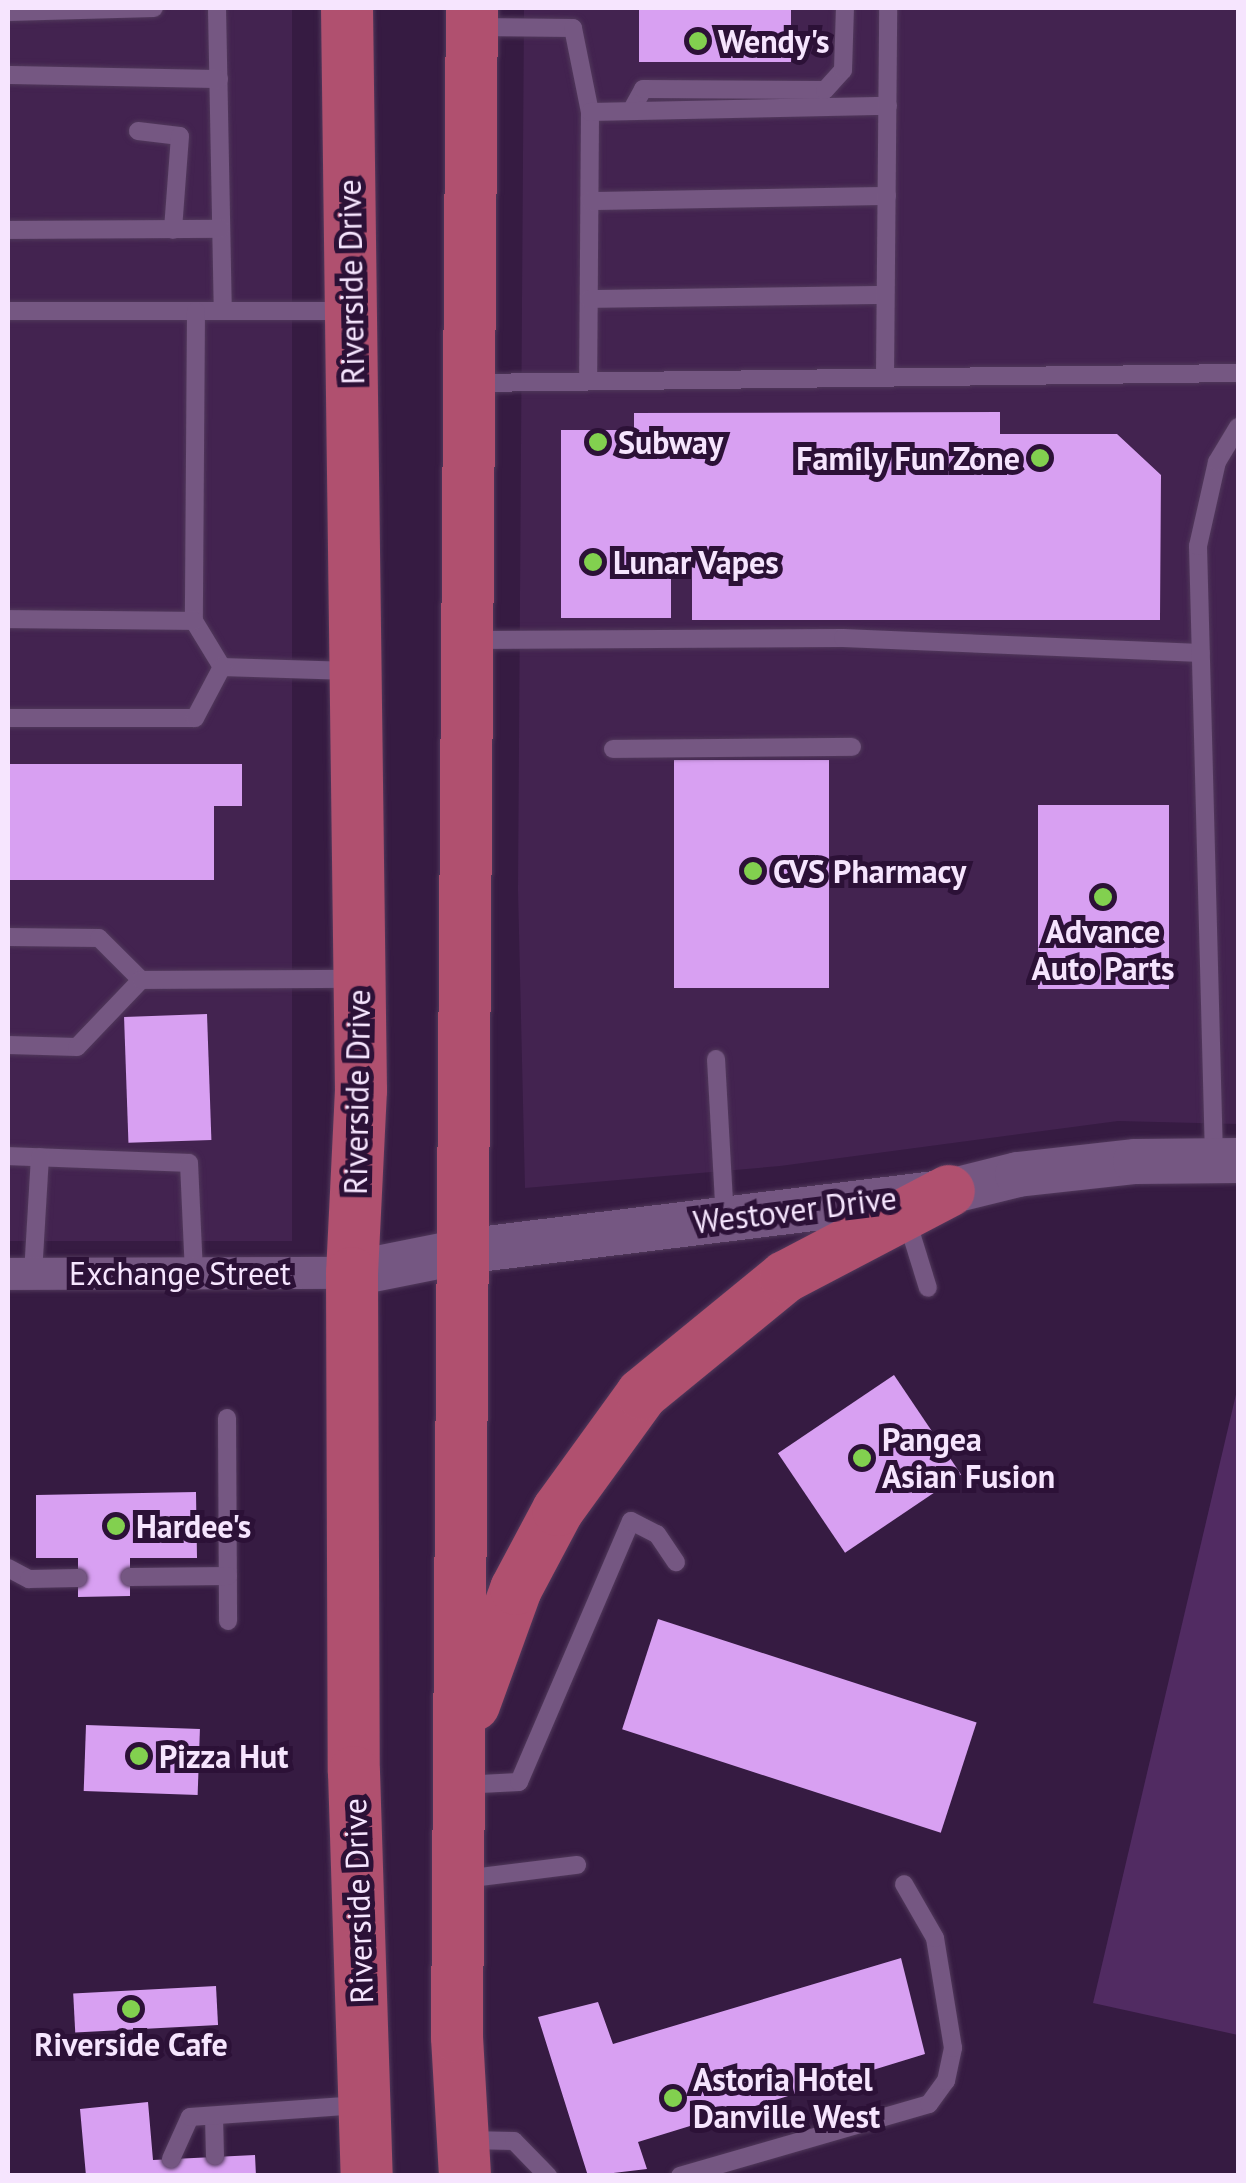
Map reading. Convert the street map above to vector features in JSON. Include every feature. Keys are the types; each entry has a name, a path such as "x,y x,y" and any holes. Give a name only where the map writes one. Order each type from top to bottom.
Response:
{"main road":[{"name":"Riverside Drive","path":"347,8 360,979 352,1273 354,1772 367,2176"},
{"path":"464,2158 458,1880 472,17"},
{"name":"Westover Drive","path":"352,1273 462,1251 725,1218 927,1201 1017,1174 1226,1160"},
{"path":"459,1770 516,1589 607,1435 711,1331 785,1277 927,1201"}],"street":[{"name":"Exchange Street","path":"20,1274 352,1273"}],"lane":[{"path":"8,12 154,8"},
{"path":"217,8 223,311"},
{"path":"578,8 573,28 590,112 588,382"},
{"path":"631,111 642,89 826,90 843,70 845,8"},
{"path":"885,377 888,8"},
{"path":"472,17 573,28"},
{"path":"8,75 219,79"},
{"path":"590,112 888,106"},
{"path":"138,132 180,136 173,230"},
{"path":"590,201 887,196"},
{"path":"8,230 222,228"},
{"path":"588,299 885,294"},
{"path":"8,311 352,311"},
{"path":"196,311 194,620 222,668"},
{"path":"468,383 1238,373"},
{"path":"1226,1160 1201,653 1204,503 1238,427"},
{"path":"8,619 194,620"},
{"path":"469,640 844,638 1201,653"},
{"path":"222,668 356,671"},
{"path":"8,718 195,718 222,668"},
{"path":"613,749 852,747"},
{"path":"8,937 100,938 142,980 360,979"},
{"path":"8,1045 78,1047 142,980"},
{"path":"716,1059 725,1218"},
{"path":"8,1156 189,1162 194,1272"},
{"path":"20,1274 40,1157"},
{"path":"927,1201 928,1288"},
{"path":"228,1418 228,1621"},
{"path":"459,1770 518,1782 631,1521 657,1534 676,1562"},
{"path":"8,1568 29,1578 78,1578"},
{"path":"130,1577 228,1576"},
{"path":"458,1880 578,1865"},
{"path":"680,2176 929,2104 946,2081 953,2048 935,1938 904,1884"},
{"path":"171,2159 190,2117 365,2105"},
{"path":"214,2116 216,2156"},
{"path":"464,2158 514,2140 548,2176"}],"shaded area":[{"path":"8,8 292,8 292,1241 8,1241"},
{"path":"524,8 1238,8 1238,1124 1118,1121 780,1166 525,1188 518,890"},
{"path":"1238,1386 1238,2035 1093,2003"}],"building":[{"path":"639,8 791,8 791,62 639,62"},
{"path":"1000,412 1000,434 1117,434 1161,475 1160,620 692,620 692,556 671,556 671,618 561,618 561,430 634,430 634,413"},
{"name":"CVS Pharmacy","path":"674,760 829,760 829,988 674,988"},
{"path":"8,764 242,764 242,806 214,806 214,880 8,880"},
{"name":"Advance Auto Parts","path":"1038,805 1169,805 1169,989 1038,989"},
{"path":"207,1014 211,1140 128,1143 124,1017"},
{"path":"894,1375 961,1474 845,1553 778,1453"},
{"path":"196,1492 197,1558 130,1558 130,1596 78,1597 78,1558 36,1558 36,1495"},
{"path":"658,1619 977,1723 941,1833 622,1729"},
{"path":"86,1725 200,1729 198,1795 84,1791"},
{"name":"Astoria Hotel Danville West","path":"901,1958 925,2054 638,2142 647,2169 588,2176 538,2017 598,2002 613,2044"},
{"path":"216,1986 218,2025 75,2032 73,1993"},
{"path":"148,2102 153,2160 255,2155 256,2176 86,2176 80,2109"}],"place":[{"name":"Wendy's","path":"698,41"},
{"name":"Subway","path":"598,442"},
{"name":"Family Fun Zone","path":"1040,458"},
{"name":"Lunar Vapes","path":"593,562"},
{"name":"CVS Pharmacy","path":"753,871"},
{"name":"Advance Auto Parts","path":"1103,897"},
{"name":"Pangea Asian Fusion","path":"862,1458"},
{"name":"Hardee's","path":"116,1526"},
{"name":"Pizza Hut","path":"139,1756"},
{"name":"Riverside Cafe","path":"131,2009"},
{"name":"Astoria Hotel Danville West","path":"673,2098"}]}
